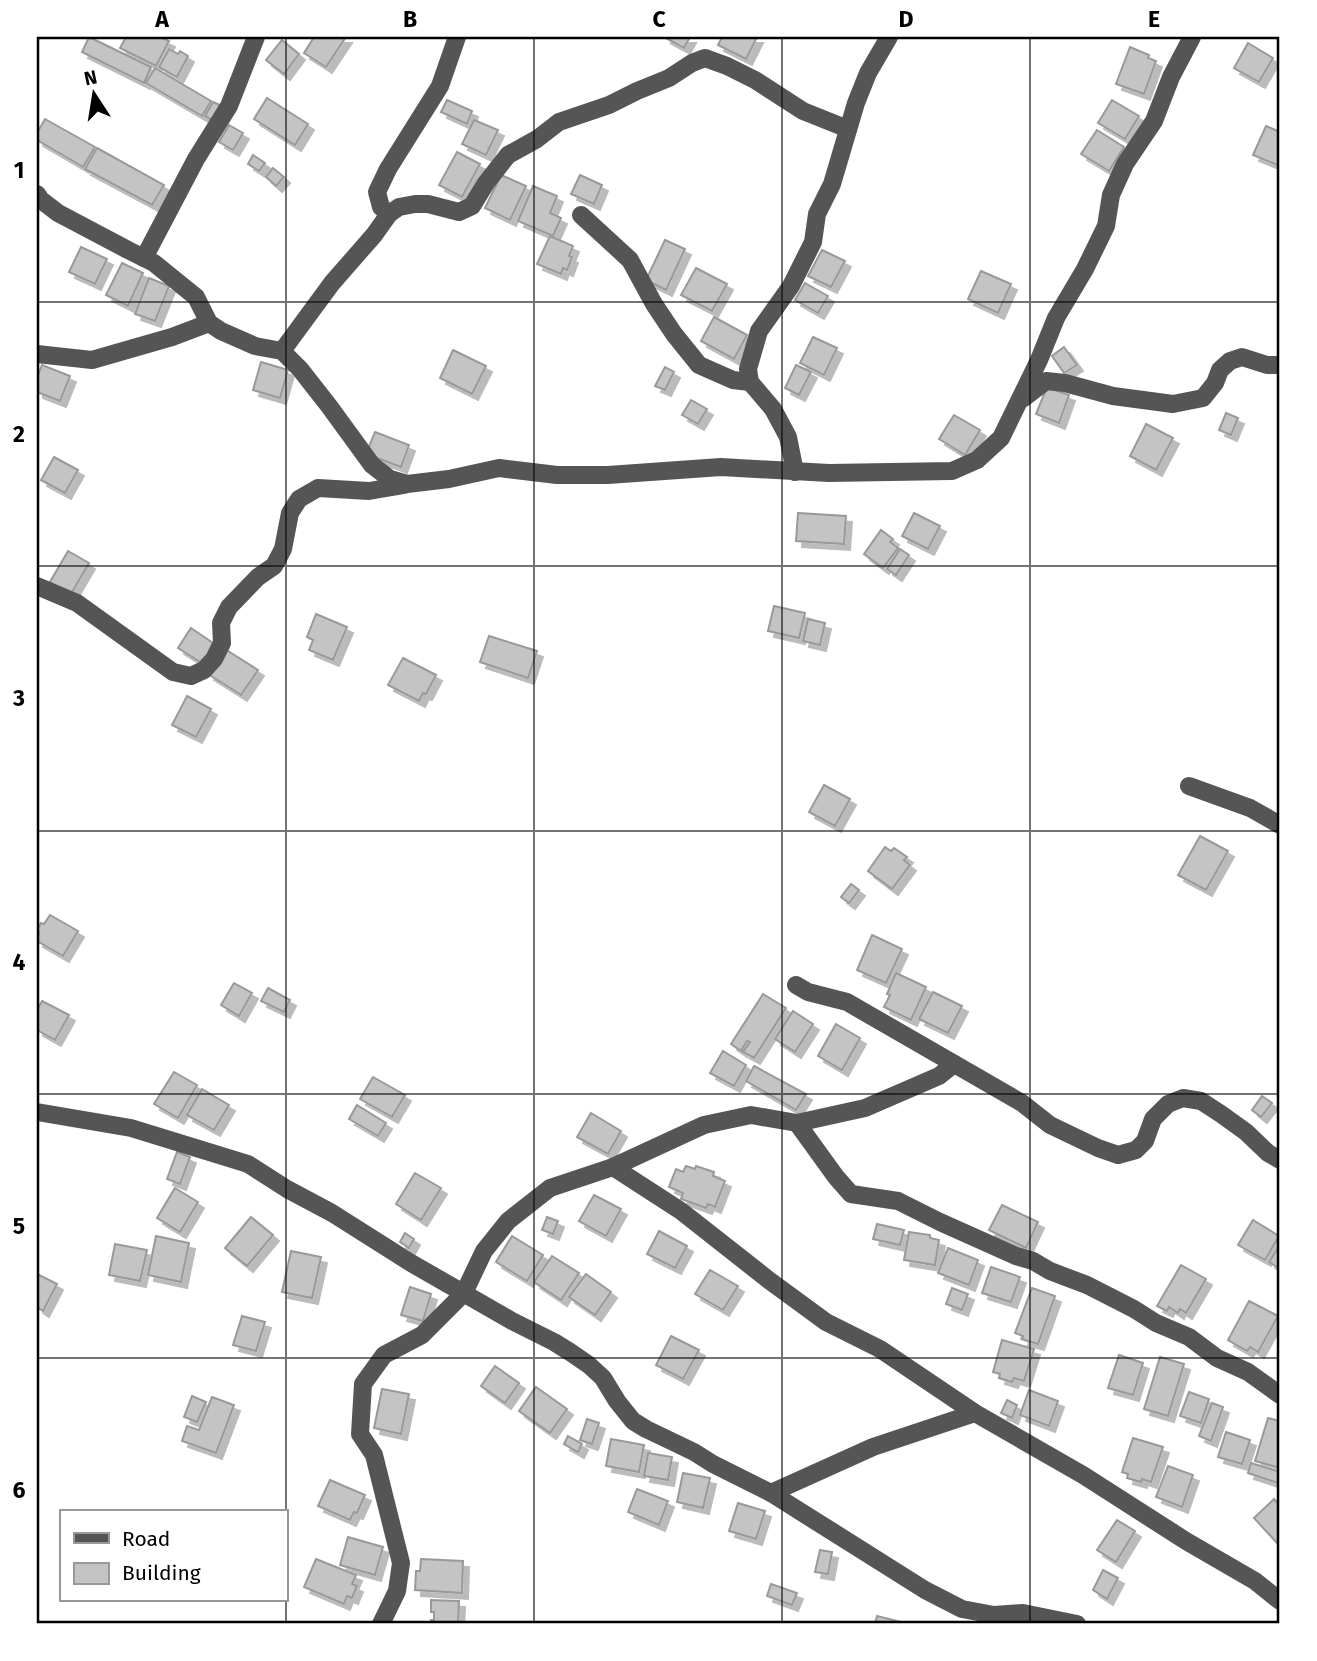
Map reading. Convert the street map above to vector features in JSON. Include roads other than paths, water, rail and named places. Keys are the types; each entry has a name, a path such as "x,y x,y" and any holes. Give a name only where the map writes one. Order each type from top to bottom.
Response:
{"street":[{"path":"144,258 196,159 229,106 256,37"},
{"path":"389,214 381,208 377,192 388,169 440,86 457,37"},
{"path":"794,472 788,436 773,409 750,382 748,369 759,331 791,286 813,242 817,214 832,184 868,73 889,37"},
{"path":"37,586 77,603 173,672 191,676 204,670 214,659 222,643 221,623 229,607 258,577 274,566 283,549 290,513 299,499 318,488 369,491 499,468 557,475 608,475 721,467 794,472 952,471 977,460 1001,438 1019,403 1056,317 1085,269 1106,226 1111,195 1125,164 1154,121 1171,77 1192,37"},
{"path":"282,351 332,283 389,214 399,207 415,204 428,204 459,212 472,206 508,155 537,139 559,122 609,105 669,78 692,63 705,58 727,66 755,80 803,111 848,129"},
{"path":"37,194 58,213 154,262 196,297 209,323 221,331 255,346 282,351 300,369 372,465 390,479 407,484"},
{"path":"581,215 630,260 674,334 699,365 733,380 750,382"},
{"path":"37,355 92,360 172,337 209,323"},
{"path":"1019,403 1046,382 1065,383 1113,396 1173,404 1203,398 1215,383 1220,370 1241,357 1267,365 1280,365"},
{"path":"1189,786 1251,807 1280,825"},
{"path":"796,985 808,992 848,1002 1022,1102 1050,1125 1098,1148 1118,1155 1136,1150 1145,1141 1153,1119 1168,1104 1183,1098 1201,1101 1280,1160"},
{"path":"381,1624 397,1591 401,1563 374,1455 360,1434 363,1384 384,1355 422,1335 464,1293 484,1251 508,1221 550,1188 613,1167 704,1125 751,1115 797,1122 865,1108 939,1076 954,1064"},
{"path":"37,1112 131,1128 248,1164 411,1263 554,1342 589,1365 603,1378 633,1421 771,1493 893,1571 962,1609 994,1615 1023,1613 1077,1624"},
{"path":"797,1122 850,1194 898,1200 940,1222 1087,1285 1156,1323 1189,1337 1217,1358 1278,1389"},
{"path":"613,1167 681,1211 826,1322 880,1349 975,1413 1083,1475 1186,1541 1255,1581 1280,1601"},
{"path":"771,1493 873,1447 975,1413"}]}
